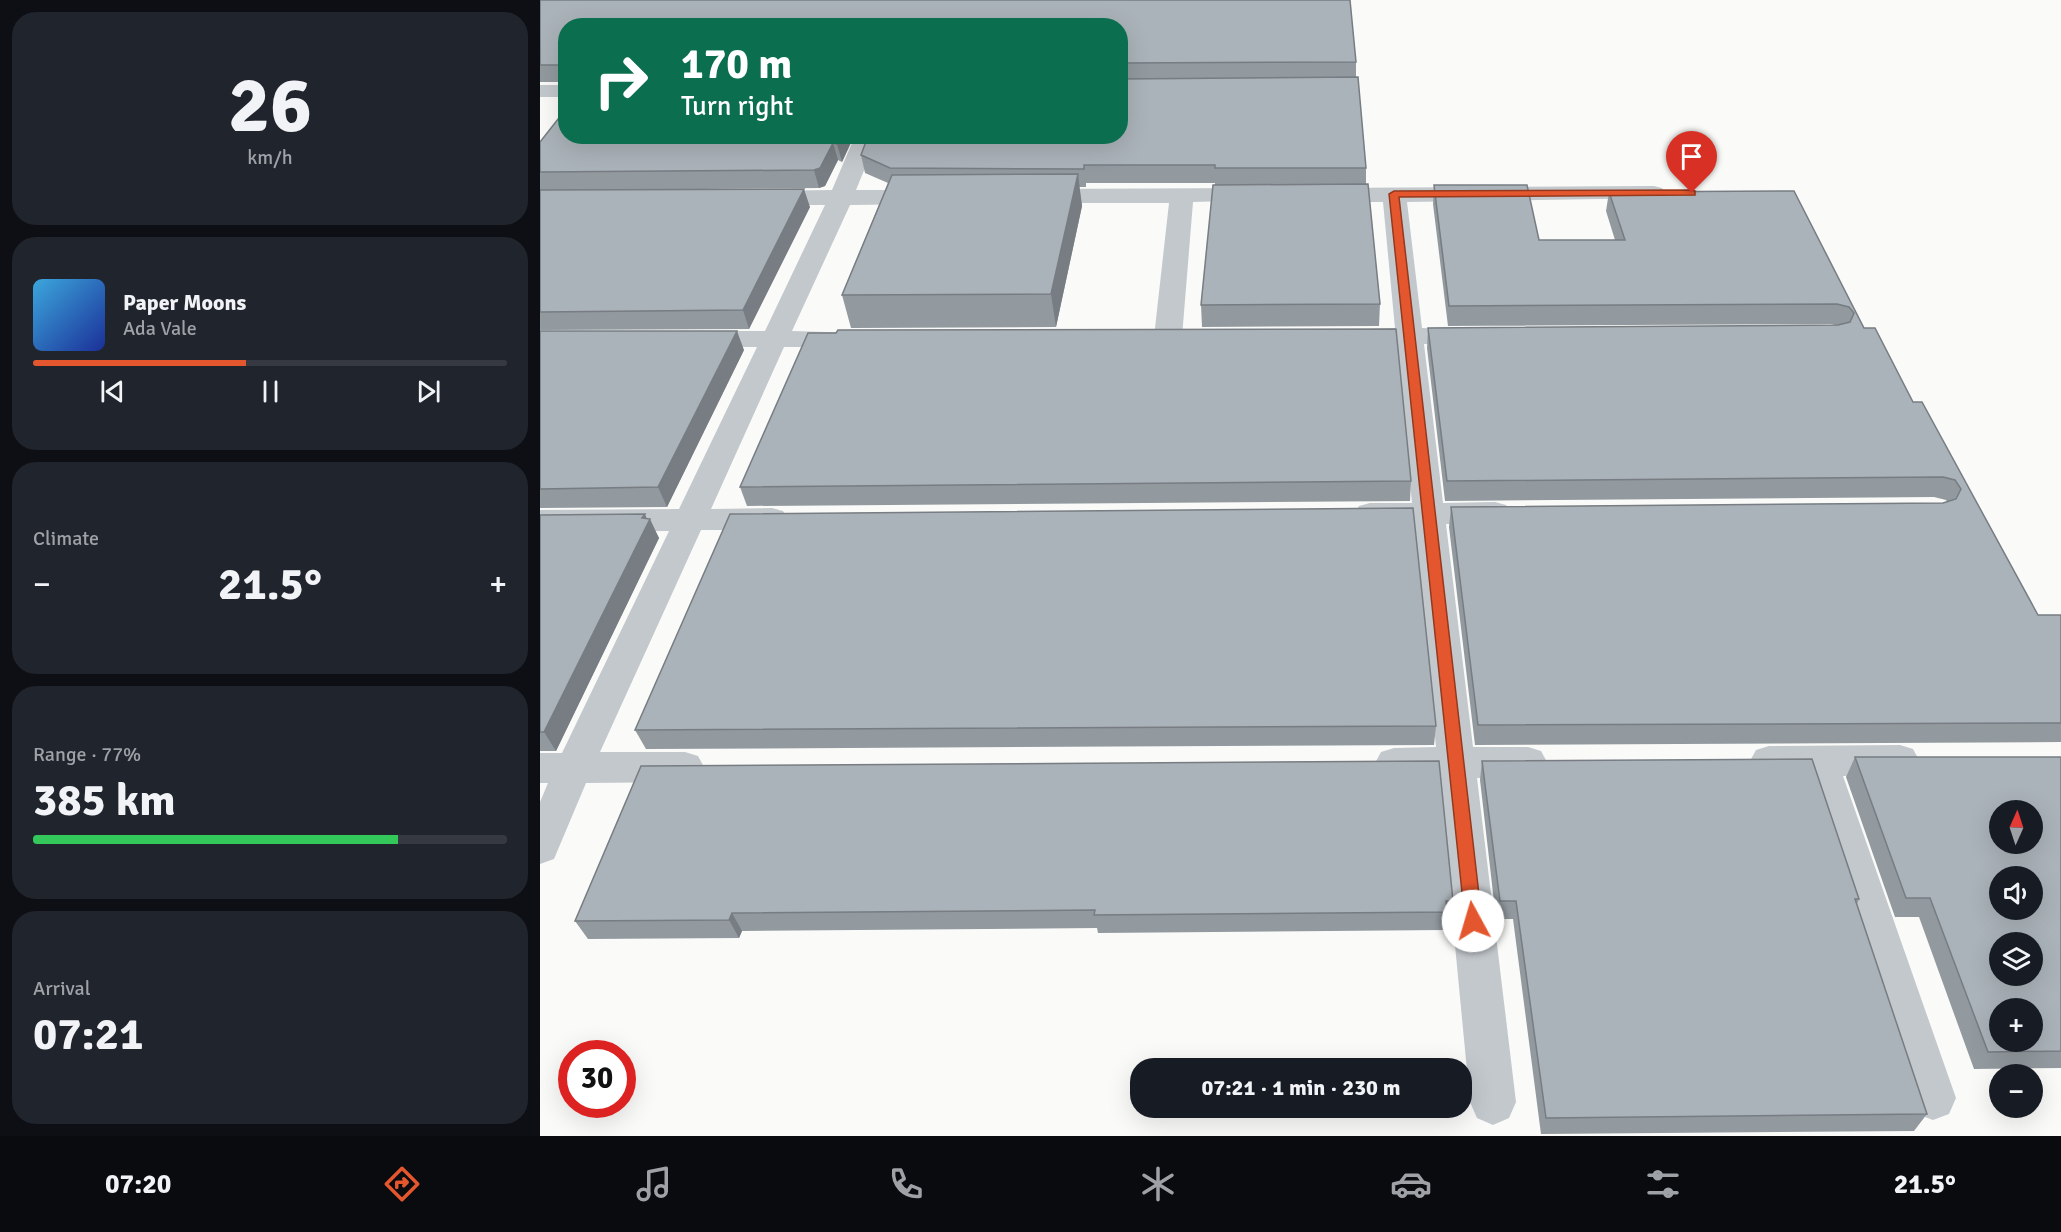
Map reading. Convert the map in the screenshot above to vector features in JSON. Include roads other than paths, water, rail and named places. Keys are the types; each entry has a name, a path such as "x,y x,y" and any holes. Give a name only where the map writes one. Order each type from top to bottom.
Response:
{"street":[{"path":"540,91 558,91"},
{"path":"540,847 557,767 690,520 864,144"},
{"path":"1018,196 1679,193"},
{"path":"1394,194 1493,1102"},
{"path":"1168,337 1182,196"},
{"path":"737,198 947,197"},
{"path":"1329,336 1492,336"},
{"path":"669,339 870,339"},
{"path":"1345,515 1523,513"},
{"path":"540,521 797,519"},
{"path":"1737,761 1934,760"},
{"path":"1819,761 1933,1098"},
{"path":"1361,763 1561,762"},
{"path":"557,767 717,766"}]}
